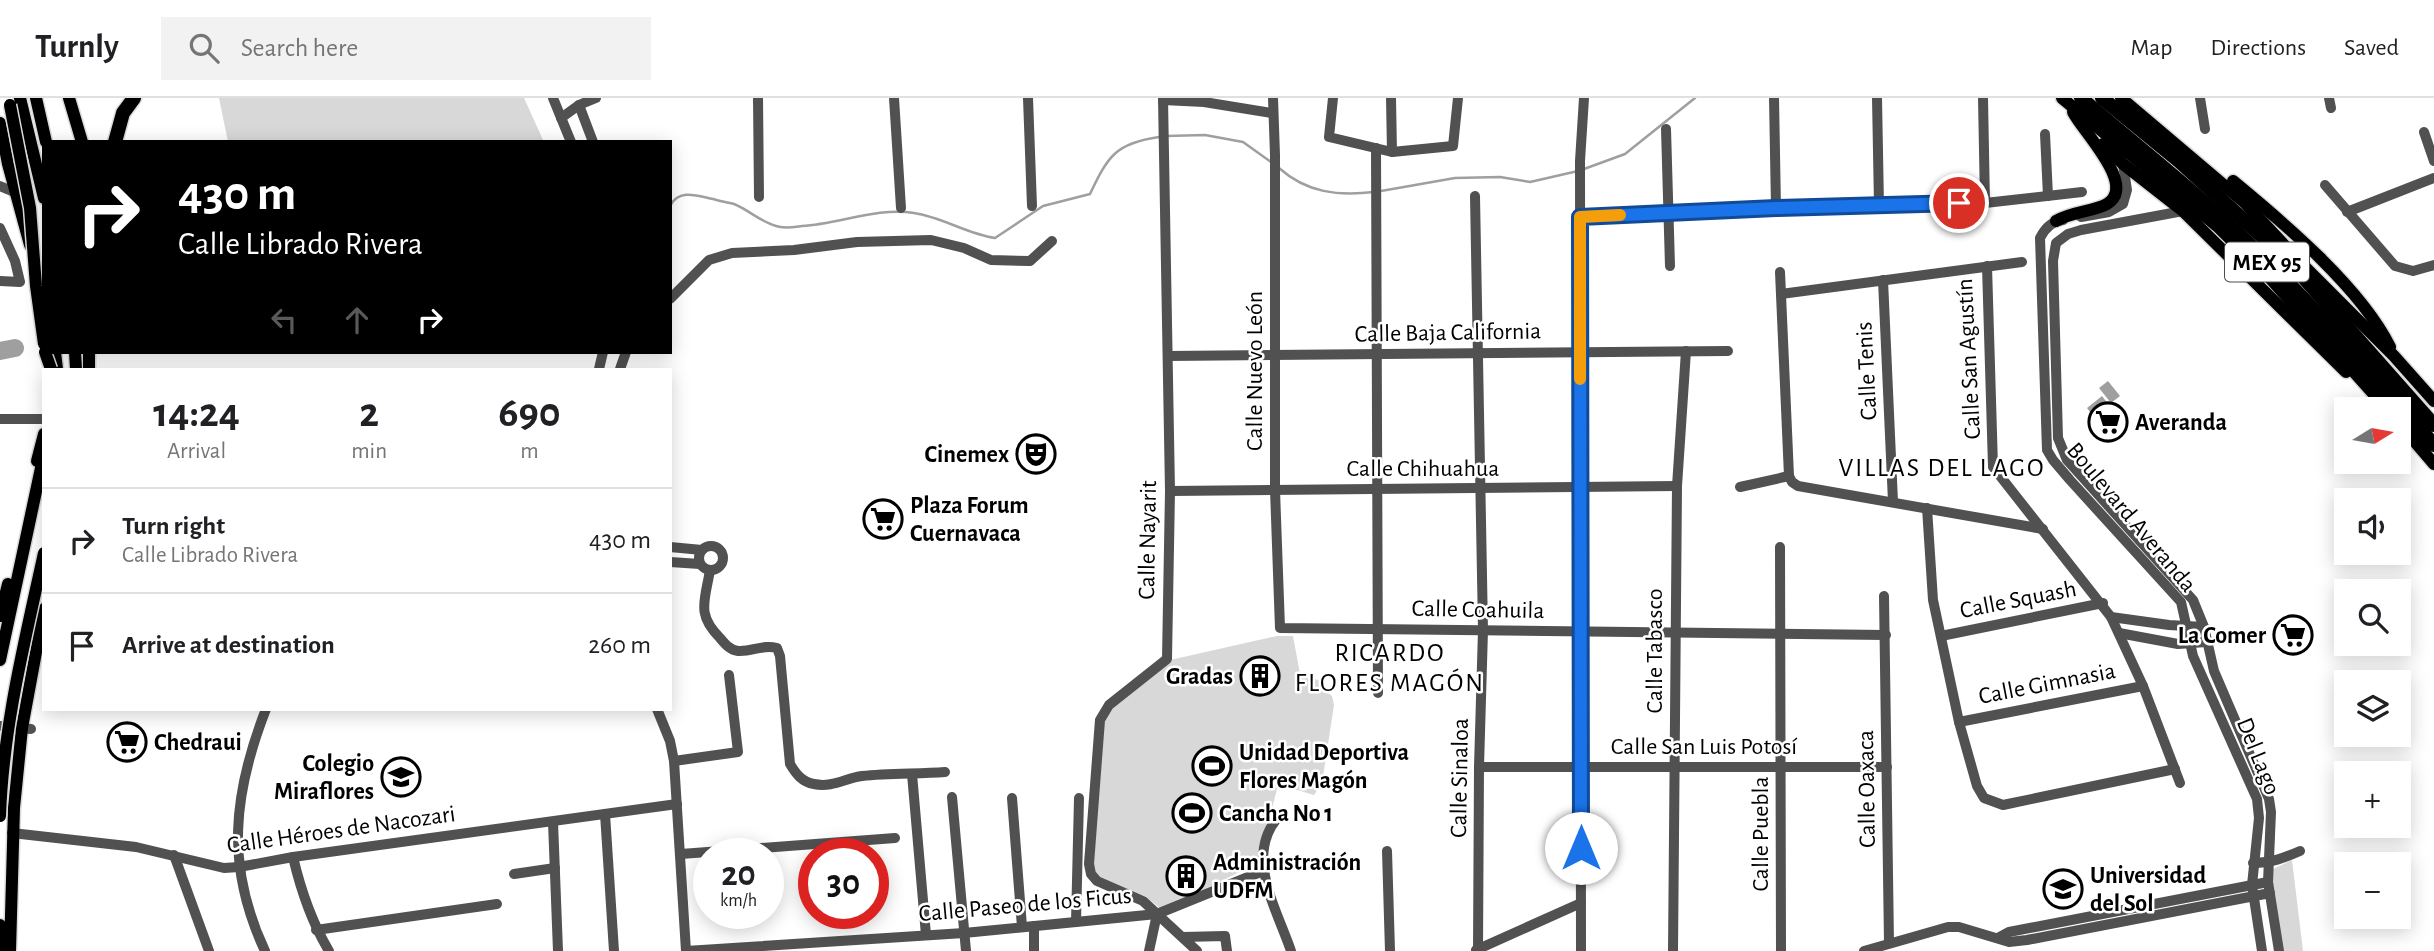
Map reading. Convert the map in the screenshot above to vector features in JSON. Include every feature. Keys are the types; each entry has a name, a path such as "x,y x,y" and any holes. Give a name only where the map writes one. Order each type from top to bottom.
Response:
{"highway":[{"path":"116,140 123,113 134,98"},
{"name":"MEX 95","path":"2102,98 2179,161 2289,261 2434,425"},
{"name":"MEX 95","path":"2070,99 2222,219 2276,270 2375,376 2434,445"}],"main road":[{"path":"36,98 46,140"},
{"path":"69,98 81,140"},
{"name":"MEX 95","path":"2121,98 2245,203 2395,356 2434,400"},
{"path":"2056,220 2067,214 2108,204 2116,194 2118,184 2114,172 2070,99"},
{"name":"MEX 95","path":"2070,99 2217,226 2268,276 2377,397"},
{"path":"13,100 42,192"},
{"path":"13,100 30,208 36,286 42,316"},
{"path":"2135,100 2264,207 2337,277 2374,318 2395,356"},
{"path":"0,126 14,192 40,284 42,306"},
{"path":"2103,144 2183,211 2285,309 2334,361 2367,385"},
{"path":"2412,438 2434,464"},
{"path":"0,616 42,442"},
{"path":"0,660 42,463"},
{"path":"0,816 2,768 10,708 42,562"},
{"path":"10,951 12,834 42,623"},
{"path":"0,925 0,951"}],"street":[{"path":"553,98 570,140"},
{"path":"561,118 579,105 596,98"},
{"path":"758,98 759,197"},
{"path":"894,98 901,208"},
{"path":"1028,98 1032,206"},
{"name":"Calle Nuevo León","path":"1273,98 1275,490 1280,628"},
{"path":"1333,98 1329,137 1392,152 1453,146 1458,98"},
{"path":"1391,98 1392,152"},
{"path":"1581,951 1580,161 1584,98"},
{"path":"1774,98 1776,208"},
{"path":"1877,98 1879,205"},
{"path":"1983,98 1985,202"},
{"path":"2200,98 2205,129"},
{"path":"1163,99 1204,100 1272,113"},
{"name":"Calle Nayarit","path":"1163,99 1170,491 1167,659 1109,705 1100,720 1090,851 1091,874 1097,881 1143,901 1197,951"},
{"path":"579,105 592,140"},
{"path":"1666,129 1670,266"},
{"path":"2424,132 2434,161"},
{"path":"2045,134 2048,196"},
{"path":"1376,148 1378,693"},
{"path":"2056,220 2109,212 2123,204 2127,190 2123,163"},
{"path":"2347,212 2434,178"},
{"path":"2325,185 2395,266 2413,271 2434,265"},
{"path":"0,186 14,192"},
{"path":"1580,217 1985,202 2082,192"},
{"name":"Calle Sinaloa","path":"1475,196 1483,630 1477,950"},
{"name":"Boulevard Averanda","path":"2183,211 2081,230 2056,243 2053,254 2047,450 2067,468 2142,551 2193,600 2204,626"},
{"path":"2078,218 2081,230"},
{"name":"Boulevard Averanda","path":"2050,394 2040,238 2056,220"},
{"path":"0,228 15,261 20,282 0,281"},
{"path":"672,297 709,260 732,253 794,250 857,242 931,240 964,248 991,260 1030,261 1052,241"},
{"path":"1987,266 2022,262"},
{"name":"Calle San Agustín","path":"1781,294 1987,266 1993,467 2103,603 2143,686 2180,783"},
{"path":"1780,272 1789,476 1792,482 1798,486 2043,529"},
{"name":"Calle Tenis","path":"1883,280 1893,502"},
{"name":"Calle Tabasco","path":"1673,951 1676,486 1686,351"},
{"name":"Calle Baja California","path":"1168,356 1728,351"},
{"path":"0,419 42,419"},
{"path":"1740,487 1789,476"},
{"name":"Calle Chihuahua","path":"1170,491 1676,486"},
{"path":"1927,508 1933,600 1959,722 1977,786 1984,798 2003,805 2175,769"},
{"path":"672,547 702,550 714,547 722,555 719,567 672,562"},
{"name":"Calle Puebla","path":"1780,547 1781,951"},
{"path":"702,550 699,556 705,567 704,613 707,625 729,648 738,651 768,645 777,648 790,764 796,775 817,785 845,782 859,776 945,772"},
{"name":"Boulevard Averanda","path":"2142,551 2181,603 2187,624"},
{"name":"Calle Oaxaca","path":"1884,596 1889,943"},
{"name":"Calle Squash","path":"1941,636 2103,603"},
{"path":"2111,617 2169,625 2204,626"},
{"name":"Del Lago","path":"2187,624 2190,645 2257,799 2259,818 2252,885 2262,951"},
{"name":"Del Lago","path":"2204,626 2214,671 2269,799 2271,812 2267,863 2279,951"},
{"name":"Calle Coahuila","path":"1280,628 1886,635"},
{"path":"2119,633 2190,645 2206,642"},
{"path":"2202,675 2214,671"},
{"path":"674,761 738,752 729,675"},
{"name":"Calle Gimnasia","path":"1959,722 2143,686"},
{"path":"265,711 244,771 237,838 239,867 249,911 265,951"},
{"path":"658,711 670,741 674,761 686,951"},
{"path":"0,726 27,728"},
{"name":"Calle San Luis Potosí","path":"1479,767 1887,767"},
{"path":"912,774 926,935"},
{"path":"951,797 966,951"},
{"path":"1012,798 1028,926 1034,951"},
{"path":"1076,922 1079,798"},
{"name":"Calle Héroes de Nacozari","path":"12,834 108,842 174,855 208,865 239,867 293,857 677,804"},
{"path":"1283,813 1266,834 1263,871 1291,951"},
{"path":"605,814 614,951"},
{"path":"553,822 558,951"},
{"path":"681,854 895,838"},
{"path":"2253,863 2267,863 2300,850"},
{"path":"1387,851 1390,951"},
{"path":"174,855 209,951"},
{"path":"293,857 302,894 316,930 329,951"},
{"path":"514,874 555,868"},
{"name":"Calle Paseo de los Ficus","path":"686,951 964,933 1157,914 1263,871"},
{"path":"2026,935 2252,885 2269,888"},
{"path":"1864,951 1948,927 1959,927 1998,938 2009,932 2026,935 2253,896 2269,888"},
{"path":"1477,950 1581,902"},
{"path":"316,930 497,904"},
{"path":"1149,951 1157,914"},
{"path":"1183,937 1224,936 1227,951"}],"shaded area":[{"path":"219,98 524,98 543,140 228,140"},
{"path":"2108,381 2120,396 2111,403 2099,388"},
{"path":"2102,396 2109,405 2094,417 2087,408"},
{"name":"Unidad Deportiva Flores Magón","path":"1277,636 1293,636 1300,674 1324,682 1326,691 1332,696 1334,705 1322,783 1314,795 1297,790 1277,789 1258,863 1162,910 1145,896 1099,879 1094,872 1091,853 1103,720 1109,708 1170,660"},
{"path":"2292,860 2303,951 2281,951 2271,870"}],"waterway":[{"path":"1584,169 1625,154 1695,98"},
{"path":"1166,136 1205,135 1243,142 1271,162"},
{"path":"672,203 678,197 695,195 734,204 770,224 786,228 886,212 914,213 995,238 1043,206 1090,194 1102,170 1115,154 1133,143 1159,137"},
{"path":"1279,168 1312,188 1336,193 1374,192"},
{"path":"1381,191 1455,178 1500,177 1530,182 1578,171"},
{"path":"0,351 15,348"}],"slow traffic":[{"path":"1580,379 1580,217 1620,215"}],"place":[{"name":"Averanda","path":"2108,422"},
{"name":"Cinemex","path":"1036,454"},
{"name":"Plaza Forum Cuernavaca","path":"883,519"},
{"name":"La Comer","path":"2293,635"},
{"name":"Gradas","path":"1260,676"},
{"name":"Chedraui","path":"127,742"},
{"name":"Unidad Deportiva Flores Magón","path":"1212,766"},
{"name":"Colegio Miraflores","path":"401,777"},
{"name":"Cancha No 1","path":"1192,813"},
{"name":"Administración UDFM","path":"1186,876"},
{"name":"Universidad del Sol","path":"2063,889"}],"district":[{"name":"VILLAS DEL LAGO","path":"1942,467"},
{"name":"RICARDO FLORES MAGÓN","path":"1390,667"}],"route":[{"path":"1581,848 1580,217 1959,203"}]}
